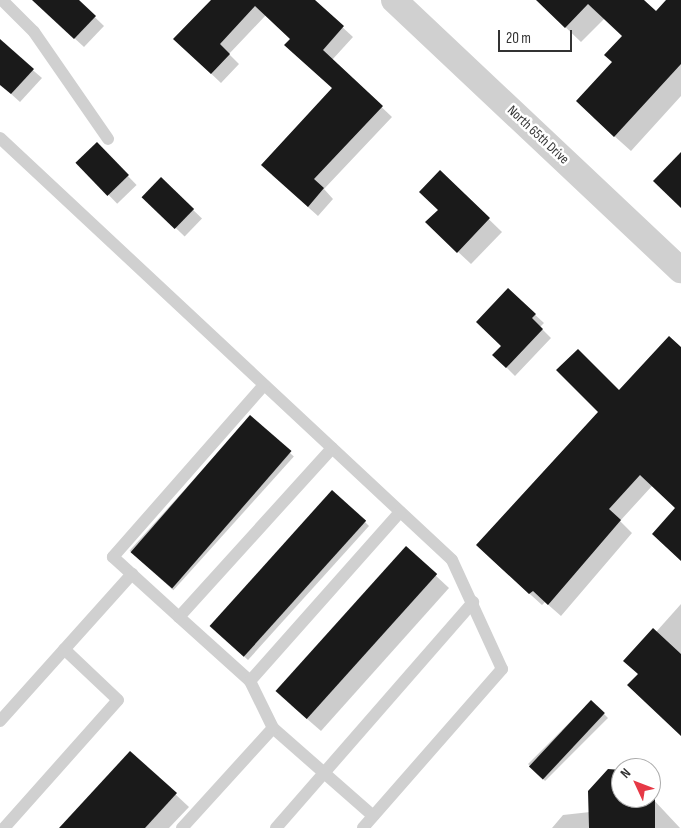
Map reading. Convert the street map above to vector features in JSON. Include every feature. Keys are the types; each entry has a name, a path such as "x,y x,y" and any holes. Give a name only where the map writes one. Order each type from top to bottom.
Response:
{"street":[{"name":"North 65th Drive","path":"394,0 681,270"}],"lane":[{"path":"2,0 34,32 108,139"},
{"path":"0,138 452,560 473,602 502,669 363,828"},
{"path":"264,385 113,557 250,681 272,728 373,816"},
{"path":"179,617 332,448"},
{"path":"250,681 400,512"},
{"path":"0,721 132,574"},
{"path":"276,828 473,602"},
{"path":"4,828 118,700 64,649"},
{"path":"182,828 272,728"}],"building":[{"path":"32,0 79,0 96,16 74,39"},
{"path":"211,0 315,0 344,26 323,50 383,106 314,179 324,188 308,207 261,165 332,88 284,45 290,39 255,6 220,44 230,54 211,74 173,39"},
{"path":"536,0 644,0 656,11 666,0 681,0 681,64 614,137 576,101 612,62 604,55 622,36 588,4 565,28"},
{"path":"0,39 34,69 11,94 0,85"},
{"path":"97,142 129,175 107,196 75,163"},
{"path":"681,152 681,208 653,181"},
{"path":"440,170 490,218 457,253 425,222 438,210 419,192"},
{"path":"161,177 194,209 175,229 142,197"},
{"path":"508,288 536,314 532,318 543,329 506,368 492,355 501,346 476,322"},
{"path":"669,336 681,347 681,561 652,534 675,508 640,475 609,509 621,520 548,605 533,591 529,594 476,545 598,412 556,370 578,349 619,390"},
{"path":"250,415 292,451 172,588 131,552"},
{"path":"332,490 366,521 244,657 210,626"},
{"path":"406,546 437,574 307,719 276,691"},
{"path":"653,628 681,654 681,736 627,685 638,674 623,661"},
{"path":"591,700 605,713 543,780 529,767"},
{"path":"130,751 177,793 145,828 59,828"},
{"path":"608,769 611,769 611,808 655,808 655,828 589,828 588,791"}]}
